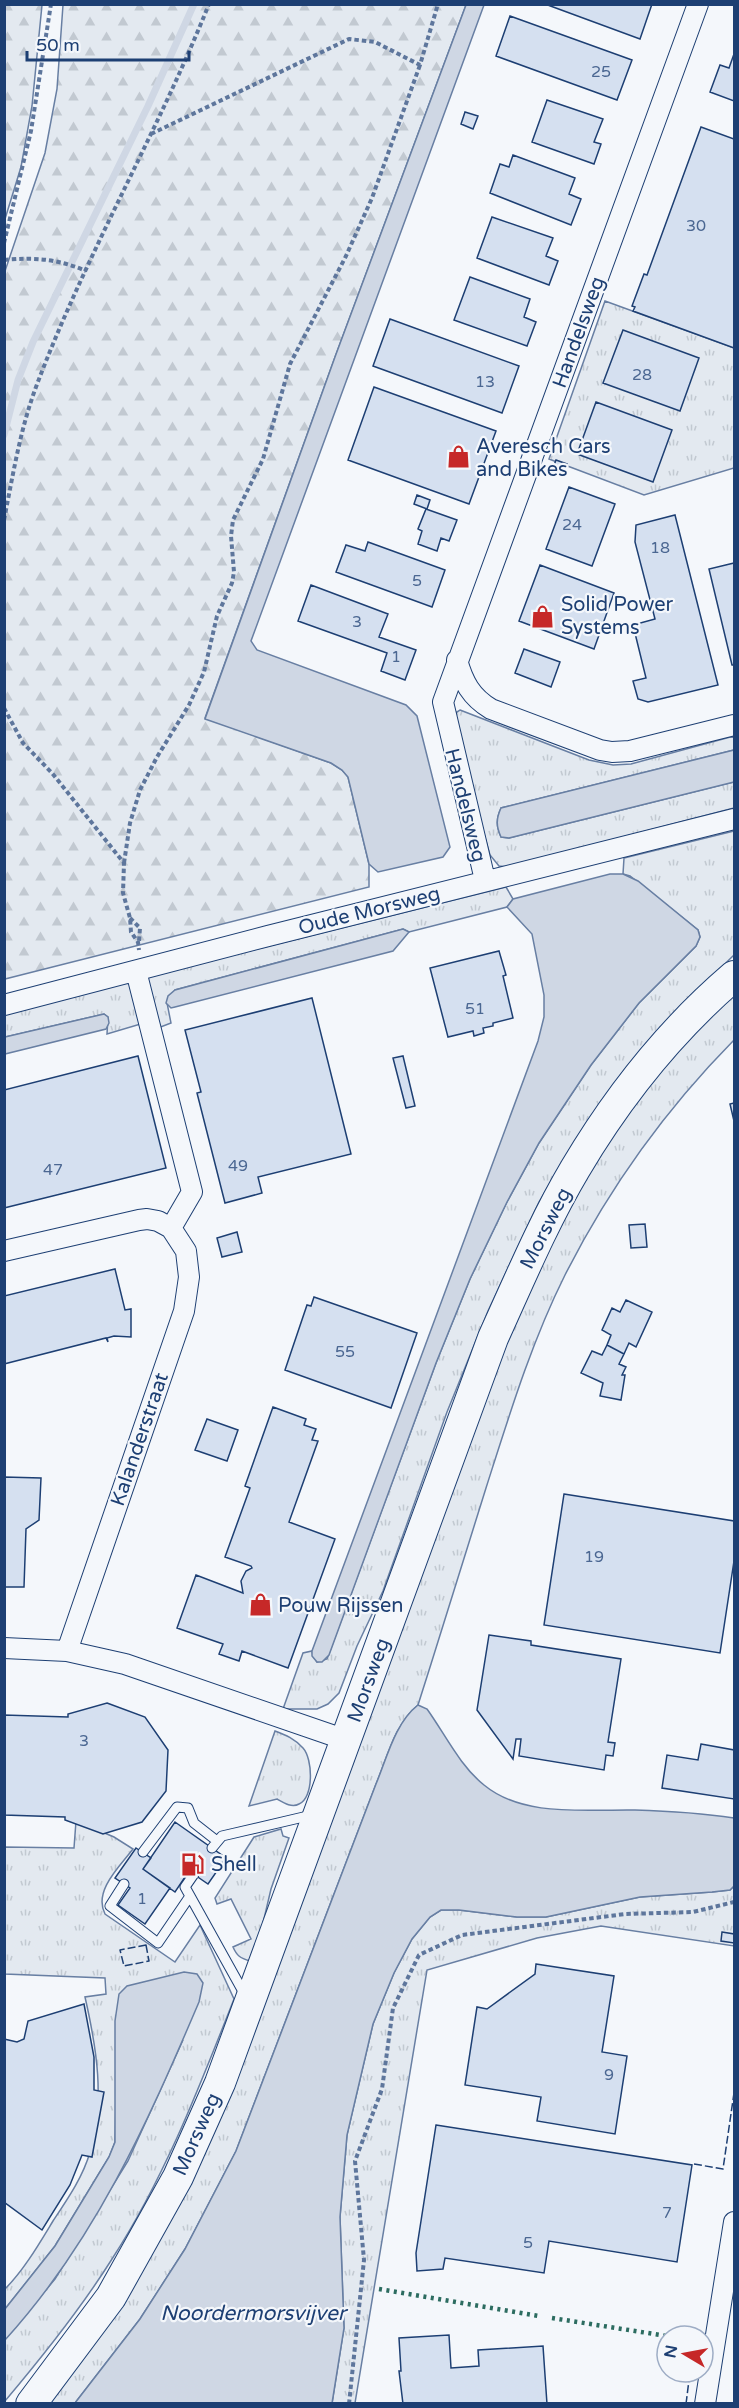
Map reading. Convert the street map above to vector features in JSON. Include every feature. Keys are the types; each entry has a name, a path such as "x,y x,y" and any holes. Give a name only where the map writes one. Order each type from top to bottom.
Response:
{"main road":[{"name":"Morsweg","path":"30,2403 111,2296 178,2176 220,2083 493,1338 537,1243 575,1170 614,1110 663,1048 735,976"}],"street":[{"name":"Handelsweg","path":"485,880 443,702 698,4"},
{"path":"458,660 467,686 482,704 600,750 630,751 735,725"},
{"name":"Oude Morsweg","path":"4,1005 485,880 735,819"},
{"path":"4,1251 139,1220 158,1221 171,1228 192,1192 136,971"},
{"name":"Kalanderstraat","path":"67,1652 184,1311 188,1293 189,1261 183,1244 171,1228"},
{"path":"4,1648 67,1652 125,1664 346,1740"},
{"path":"705,2403 735,2222"}],"lane":[{"path":"143,1852 177,1807 188,1808 194,1823 215,1845 222,1836 320,1813"},
{"path":"194,1874 185,1887 249,2003"},
{"path":"124,1884 110,1906 158,1943 190,1896"}],"path":[{"path":"4,243 31,131 51,4"},
{"path":"4,520 20,441 36,388 86,271 209,4"},
{"path":"138,942 132,932 123,893 124,863 130,823 140,790 157,756 189,705 204,672 215,624 232,584 234,572 231,536 233,520 263,459 290,364 346,256 372,198 420,65 438,4"},
{"path":"151,134 349,39 375,42 420,65"},
{"path":"4,260 31,257 66,262 86,271"},
{"path":"4,708 23,743 52,773 124,863"},
{"path":"130,918 140,928 138,942 140,956 136,971"},
{"path":"349,2403 364,2259 355,2161 382,2089 393,2008 419,1955 462,1935 625,1914 693,1912 735,1902"}],"green space":[{"path":"5,4 42,5 32,106 21,167 5,219"},
{"path":"63,5 466,5 335,357 205,718 331,763 342,770 348,777 369,864 369,887 5,979 5,271 45,153 57,89"},
{"path":"605,301 734,348 734,468 644,495 549,459"},
{"path":"460,710 589,760 613,765 631,764 734,736 734,750 501,808 497,822 501,837 509,838 734,782 734,808 508,867 499,866 490,855 451,719 452,715"},
{"path":"734,831 734,955 700,988 563,1161 539,1202 488,1311 447,1412 383,1591 357,1646 339,1693 328,1704 317,1709 283,1709 303,1653 312,1651 317,1662 327,1659 436,1363 470,1279 507,1202 539,1143 591,1065 639,1003 696,946 700,937 698,930 630,876 623,874 624,858"},
{"path":"506,887 513,899 507,907 409,932 403,929 175,990 167,1003 171,1023 158,1028 145,983 148,976"},
{"path":"127,981 136,988 144,1023 107,1034 108,1017 104,1014 5,1037 5,1012"},
{"path":"734,987 734,1040 685,1094 640,1151 600,1211 553,1301 521,1380 418,1705 403,1721 388,1752 236,2151 185,2249 140,2319 75,2403 48,2404 120,2295 512,1313 625,1108"},
{"path":"275,1731 294,1740 306,1753 310,1769 307,1794 304,1800 296,1805 288,1805 277,1799 249,1806"},
{"path":"76,1821 114,1837 133,1849 105,1888 102,1905 105,1914 175,1962 200,1925 234,1999 179,2132 131,2229 74,2314 5,2401 4,2340 55,2279 128,2161 183,2040 116,2102 115,2142 109,2157 55,2246 5,2309 5,2289 19,2274 69,2197 90,2152 97,2113 98,2075 85,1997 106,1994 105,1978 5,1974 5,1847 74,1848"},
{"path":"281,1829 283,1836 289,1838 271,1889 259,1940 250,1961 239,1956 233,1947 251,1939 231,1899 217,1904 215,1898 254,1837"},
{"path":"734,1886 734,1946 601,1926 537,1938 427,1970 355,2403 332,2404 344,2328 340,2217 347,2135 373,2024 394,1973 412,1939 430,1917 441,1910 517,1917 546,1917 640,1897 730,1890"}],"water":[{"path":"466,5 484,5 251,641 257,650 406,705 417,716 450,847 443,857 378,872 369,864 348,777 342,770 331,763 205,719 335,357"},
{"path":"734,750 734,782 509,838 501,837 499,833 497,822 501,808"},
{"path":"610,874 623,874 638,881 698,930 700,937 696,946 639,1003 591,1065 539,1143 507,1202 470,1279 436,1363 329,1655 322,1662 317,1662 312,1656 312,1651 538,1041 544,1017 544,995 532,934 507,907 513,899"},
{"path":"403,929 409,932 393,951 171,1008 166,1003 168,996 175,990"},
{"path":"104,1014 108,1017 109,1023 106,1029 5,1054 5,1037"},
{"name":"Noordermorsvijver","path":"418,1705 427,1709 467,1769 475,1777 500,1796 518,1803 556,1810 660,1811 734,1818 734,1886 730,1890 640,1897 546,1917 517,1917 441,1910 430,1917 412,1939 394,1973 373,2024 347,2135 340,2217 344,2328 332,2403 75,2403 140,2319 185,2249 236,2151 388,1752 403,1721"},
{"path":"184,1972 197,1974 203,1983 199,2002 138,2136 116,2180 66,2263 5,2340 5,2309 55,2246 109,2157 115,2142 115,2021 119,1994 127,1986"}],"building":[{"path":"545,4 652,4 640,39"},
{"path":"510,16 632,60 617,100 496,56"},
{"path":"734,54 734,101 710,92 720,65 729,68"},
{"path":"547,100 603,119 594,142 601,144 594,164 532,142"},
{"path":"465,112 478,116 473,129 461,124"},
{"path":"701,127 734,139 734,348 633,311 635,307 632,306 644,274 647,275"},
{"path":"513,155 575,178 569,194 581,199 571,225 490,193 500,164 509,167"},
{"path":"492,217 553,238 546,256 558,261 549,285 477,258"},
{"path":"470,277 530,299 524,317 536,322 527,346 454,320"},
{"path":"390,319 519,366 502,413 373,366"},
{"path":"623,330 699,358 680,411 603,383"},
{"path":"374,387 496,431 469,504 348,460"},
{"path":"596,402 672,430 653,482 577,454"},
{"path":"556,460 567,464 564,472 553,468"},
{"path":"569,487 615,504 592,566 546,549"},
{"path":"417,495 430,500 427,509 414,504"},
{"path":"426,509 457,520 449,541 441,538 437,551 418,544 422,531 418,529"},
{"path":"675,515 718,685 648,702 638,699 633,681 646,678 633,625 655,619 635,542 636,525"},
{"path":"368,542 445,570 432,607 336,572 346,545 365,551"},
{"path":"734,563 734,665 732,665 709,569"},
{"path":"540,565 614,593 594,649 519,621"},
{"path":"311,585 388,614 379,637 416,650 405,680 381,671 387,653 298,621"},
{"path":"524,649 560,662 551,687 515,673"},
{"path":"499,951 506,975 503,976 513,1018 493,1023 493,1026 483,1028 484,1033 474,1036 473,1031 448,1037 430,968"},
{"path":"312,998 351,1154 258,1177 262,1193 225,1203 197,1093 201,1092 185,1030"},
{"path":"138,1056 166,1168 4,1208 4,1090"},
{"path":"403,1056 415,1106 406,1108 393,1058"},
{"path":"734,1103 734,1121 730,1104"},
{"path":"645,1224 647,1247 631,1248 629,1225"},
{"path":"237,1232 242,1252 222,1257 217,1238"},
{"path":"115,1269 125,1310 131,1309 131,1337 114,1336 107,1338 108,1342 106,1338 4,1364 4,1296"},
{"path":"314,1297 417,1333 391,1408 285,1370 307,1305 311,1306"},
{"path":"626,1300 652,1312 636,1347 629,1343 624,1354 607,1345 611,1335 602,1330 612,1308 620,1312"},
{"path":"607,1345 624,1354 619,1364 626,1367 622,1375 625,1375 621,1400 600,1396 603,1383 581,1373 592,1351 602,1355"},
{"path":"273,1407 306,1419 304,1425 316,1429 312,1440 318,1441 289,1522 335,1539 288,1668 242,1651 239,1661 219,1654 223,1644 177,1628 196,1575 243,1593 241,1581 246,1571 252,1568 251,1566 225,1557 250,1488 245,1486"},
{"path":"207,1419 238,1430 227,1461 195,1450"},
{"path":"4,1477 41,1478 39,1520 26,1529 24,1587 4,1587"},
{"path":"564,1494 734,1521 734,1561 720,1653 544,1625"},
{"path":"489,1635 531,1641 531,1645 621,1659 608,1742 615,1743 613,1756 606,1755 604,1770 519,1756 521,1739 516,1739 513,1759 477,1710"},
{"path":"107,1703 145,1717 168,1750 166,1791 142,1822 103,1834 65,1820 65,1817 4,1815 4,1715 68,1717 68,1714"},
{"path":"701,1744 734,1750 734,1799 662,1788 667,1755 698,1760"},
{"path":"175,1822 226,1858 208,1884 189,1871 175,1892 143,1869"},
{"path":"136,1848 151,1858 143,1869 170,1888 145,1924 118,1905 130,1888 115,1878"},
{"path":"722,1932 734,1934 734,1943 721,1941"},
{"path":"536,1964 614,1976 602,2052 627,2056 615,2134 537,2121 541,2097 465,2085 477,2007 487,2009 535,1974"},
{"path":"84,2004 94,2057 94,2090 104,2092 92,2157 82,2155 70,2185 42,2230 4,2202 4,2039 17,2042 24,2039 28,2021"},
{"path":"436,2125 692,2165 677,2262 549,2241 544,2273 445,2258 443,2269 417,2271 416,2253"},
{"path":"449,2335 451,2368 479,2366 478,2350 543,2346 547,2404 403,2404 399,2371 401,2371 399,2338"}],"waterway":[{"path":"4,435 18,380 33,342 148,106 194,4"}],"hedge":[{"path":"379,2289 539,2316"},
{"path":"552,2318 655,2334"}],"fence":[{"path":"146,1945 149,1961 124,1966 120,1950 146,1945"},
{"path":"694,2164 723,2169 734,2093"},
{"path":"686,2404 688,2384"}],"place":[{"name":"Averesch Cars and Bikes","path":"458,457"},
{"name":"Solid Power Systems","path":"543,616"},
{"name":"Pouw Rijssen","path":"260,1605"},
{"name":"Shell","path":"193,1864"}]}
